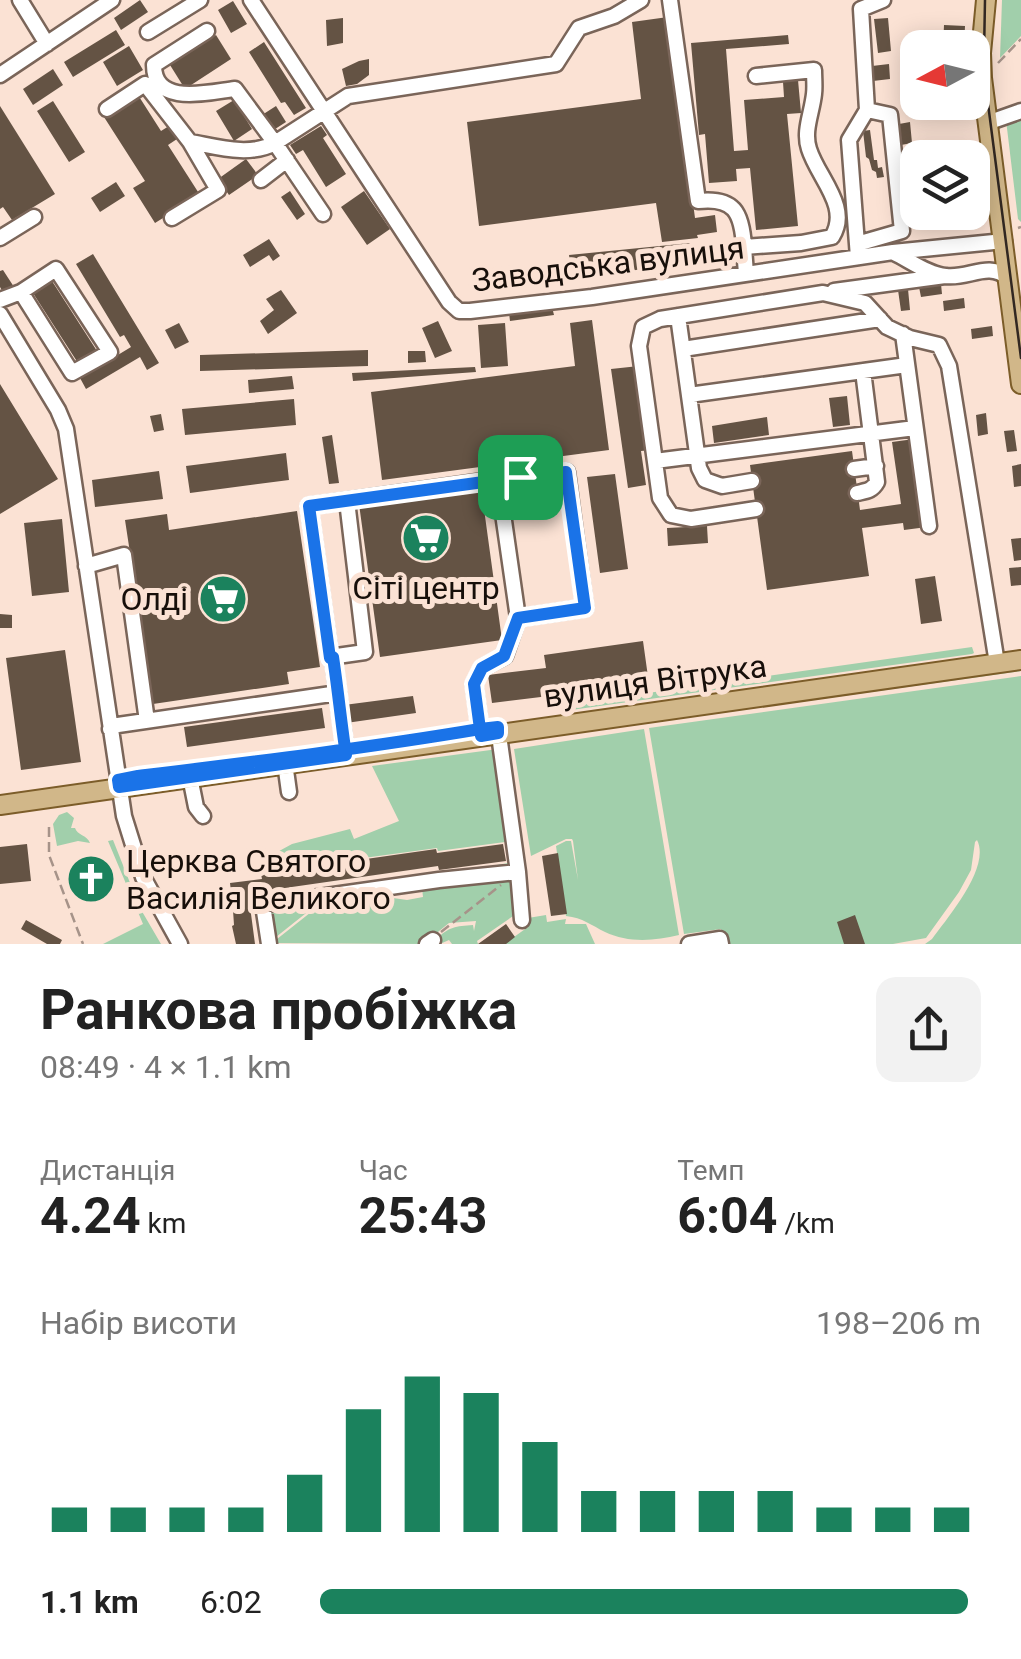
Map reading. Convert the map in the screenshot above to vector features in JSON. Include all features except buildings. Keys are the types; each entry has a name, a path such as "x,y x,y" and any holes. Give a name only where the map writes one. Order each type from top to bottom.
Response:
{"main road":[{"path":"990,0 981,53 1016,290 1021,384"},
{"path":"992,121 1004,241 1016,290"},
{"name":"вулиця Вітрука","path":"0,801 1021,657"},
{"name":"вулиця Вітрука","path":"489,731 1021,657"},
{"name":"вулиця Вітрука","path":"119,783 190,777 346,752"}],"street":[{"path":"20,0 46,44"},
{"path":"0,75 112,0"},
{"path":"148,32 200,0"},
{"name":"Заводська вулиця","path":"251,0 449,302 460,310 592,297 746,274 858,251 894,252 1004,241"},
{"path":"190,142 263,150 348,96 556,64 579,28 614,16 641,0"},
{"path":"670,0 698,202 718,199 733,208 743,226 746,274"},
{"path":"867,110 890,115 902,231 858,251 850,140 867,110 861,9 882,0"},
{"path":"207,31 154,65 154,74 162,86 184,96 234,89 323,214"},
{"path":"744,247 832,237 838,227 831,192 807,145 814,70 756,76"},
{"path":"107,110 145,84 190,142 218,190 172,218"},
{"path":"992,121 1021,111"},
{"path":"260,180 287,160"},
{"path":"1,235 34,217"},
{"path":"894,252 945,276"},
{"path":"0,300 21,292 56,269 110,352 72,373 21,292"},
{"path":"756,509 691,519 671,515 660,498 638,346 643,327 678,316 990,270 1001,272 1016,290"},
{"path":"823,293 865,303 887,328 940,345 948,366 996,658"},
{"path":"0,314 66,430 124,816 143,877 180,944"},
{"path":"678,316 699,468 704,480 722,486 752,480"},
{"path":"683,349 880,320"},
{"path":"903,334 928,526"},
{"path":"689,395 907,365"},
{"path":"857,492 874,488 877,482 863,371"},
{"path":"655,460 915,428"},
{"path":"854,469 876,466"},
{"path":"346,500 365,652 330,658 309,506 346,500 566,472 585,608 518,618"},
{"path":"498,480 518,618 504,656 482,668 474,684 489,731 518,872 522,920"},
{"path":"86,566 124,555 148,721"},
{"path":"333,657 346,752"},
{"path":"110,728 338,693"},
{"path":"286,763 289,792"},
{"path":"190,777 196,807 203,816"},
{"path":"269,944 263,905 518,872"},
{"path":"689,944 720,939 721,944"}],"path":[{"path":"998,63 1021,39"},
{"path":"49,827 49,855 83,944"},
{"path":"430,942 518,872"}],"green space":[{"path":"1002,0 1021,0 1021,36 1000,58"},
{"path":"1021,115 1021,222 1006,120"},
{"path":"972,647 972,654 564,711 563,705"},
{"path":"1021,667 1021,671 585,732 584,728"},
{"path":"1021,676 1021,944 925,944 948,918 973,877 980,851 977,840 971,870 926,938 893,944 724,944 721,929 684,934 649,728"},
{"path":"644,729 679,935 641,940 614,936 566,916 556,846 571,841 578,880 573,841 566,839 531,856 514,749"},
{"path":"498,749 514,867 498,871 497,865 508,863 505,842 261,872 259,862 292,844 350,829 354,839 399,821 372,766"},
{"path":"67,812 74,818 71,828 90,843 78,841 57,846 53,824"},
{"path":"113,840 140,908 161,944 103,944 143,924 108,841"},
{"path":"512,878 516,914 478,944 452,944 449,940 440,944 437,939 457,927 473,925 474,931 476,921 449,923 423,944 272,943 325,901 390,892 393,898 407,900 423,897 422,888"},
{"path":"320,902 271,941 266,911"},
{"path":"546,915 547,922 566,919 565,924 586,924 595,944 504,944 528,927 528,918"}],"tram line":[{"path":"985,0 987,96 1021,358"}],"place":[{"name":"Сіті центр","path":"426,538"},
{"name":"Олді","path":"223,599"},
{"name":"Церква Святого Василія Великого","path":"91,879"}],"route":[{"path":"520,477 309,506 330,658 333,657 338,693 345,748 346,755 119,787 118,780 138,776 284,757 345,748 450,734 480,729 481,736 498,733 498,727 480,729 474,684 482,668 504,656 518,618 585,608 566,472 520,477"}]}
